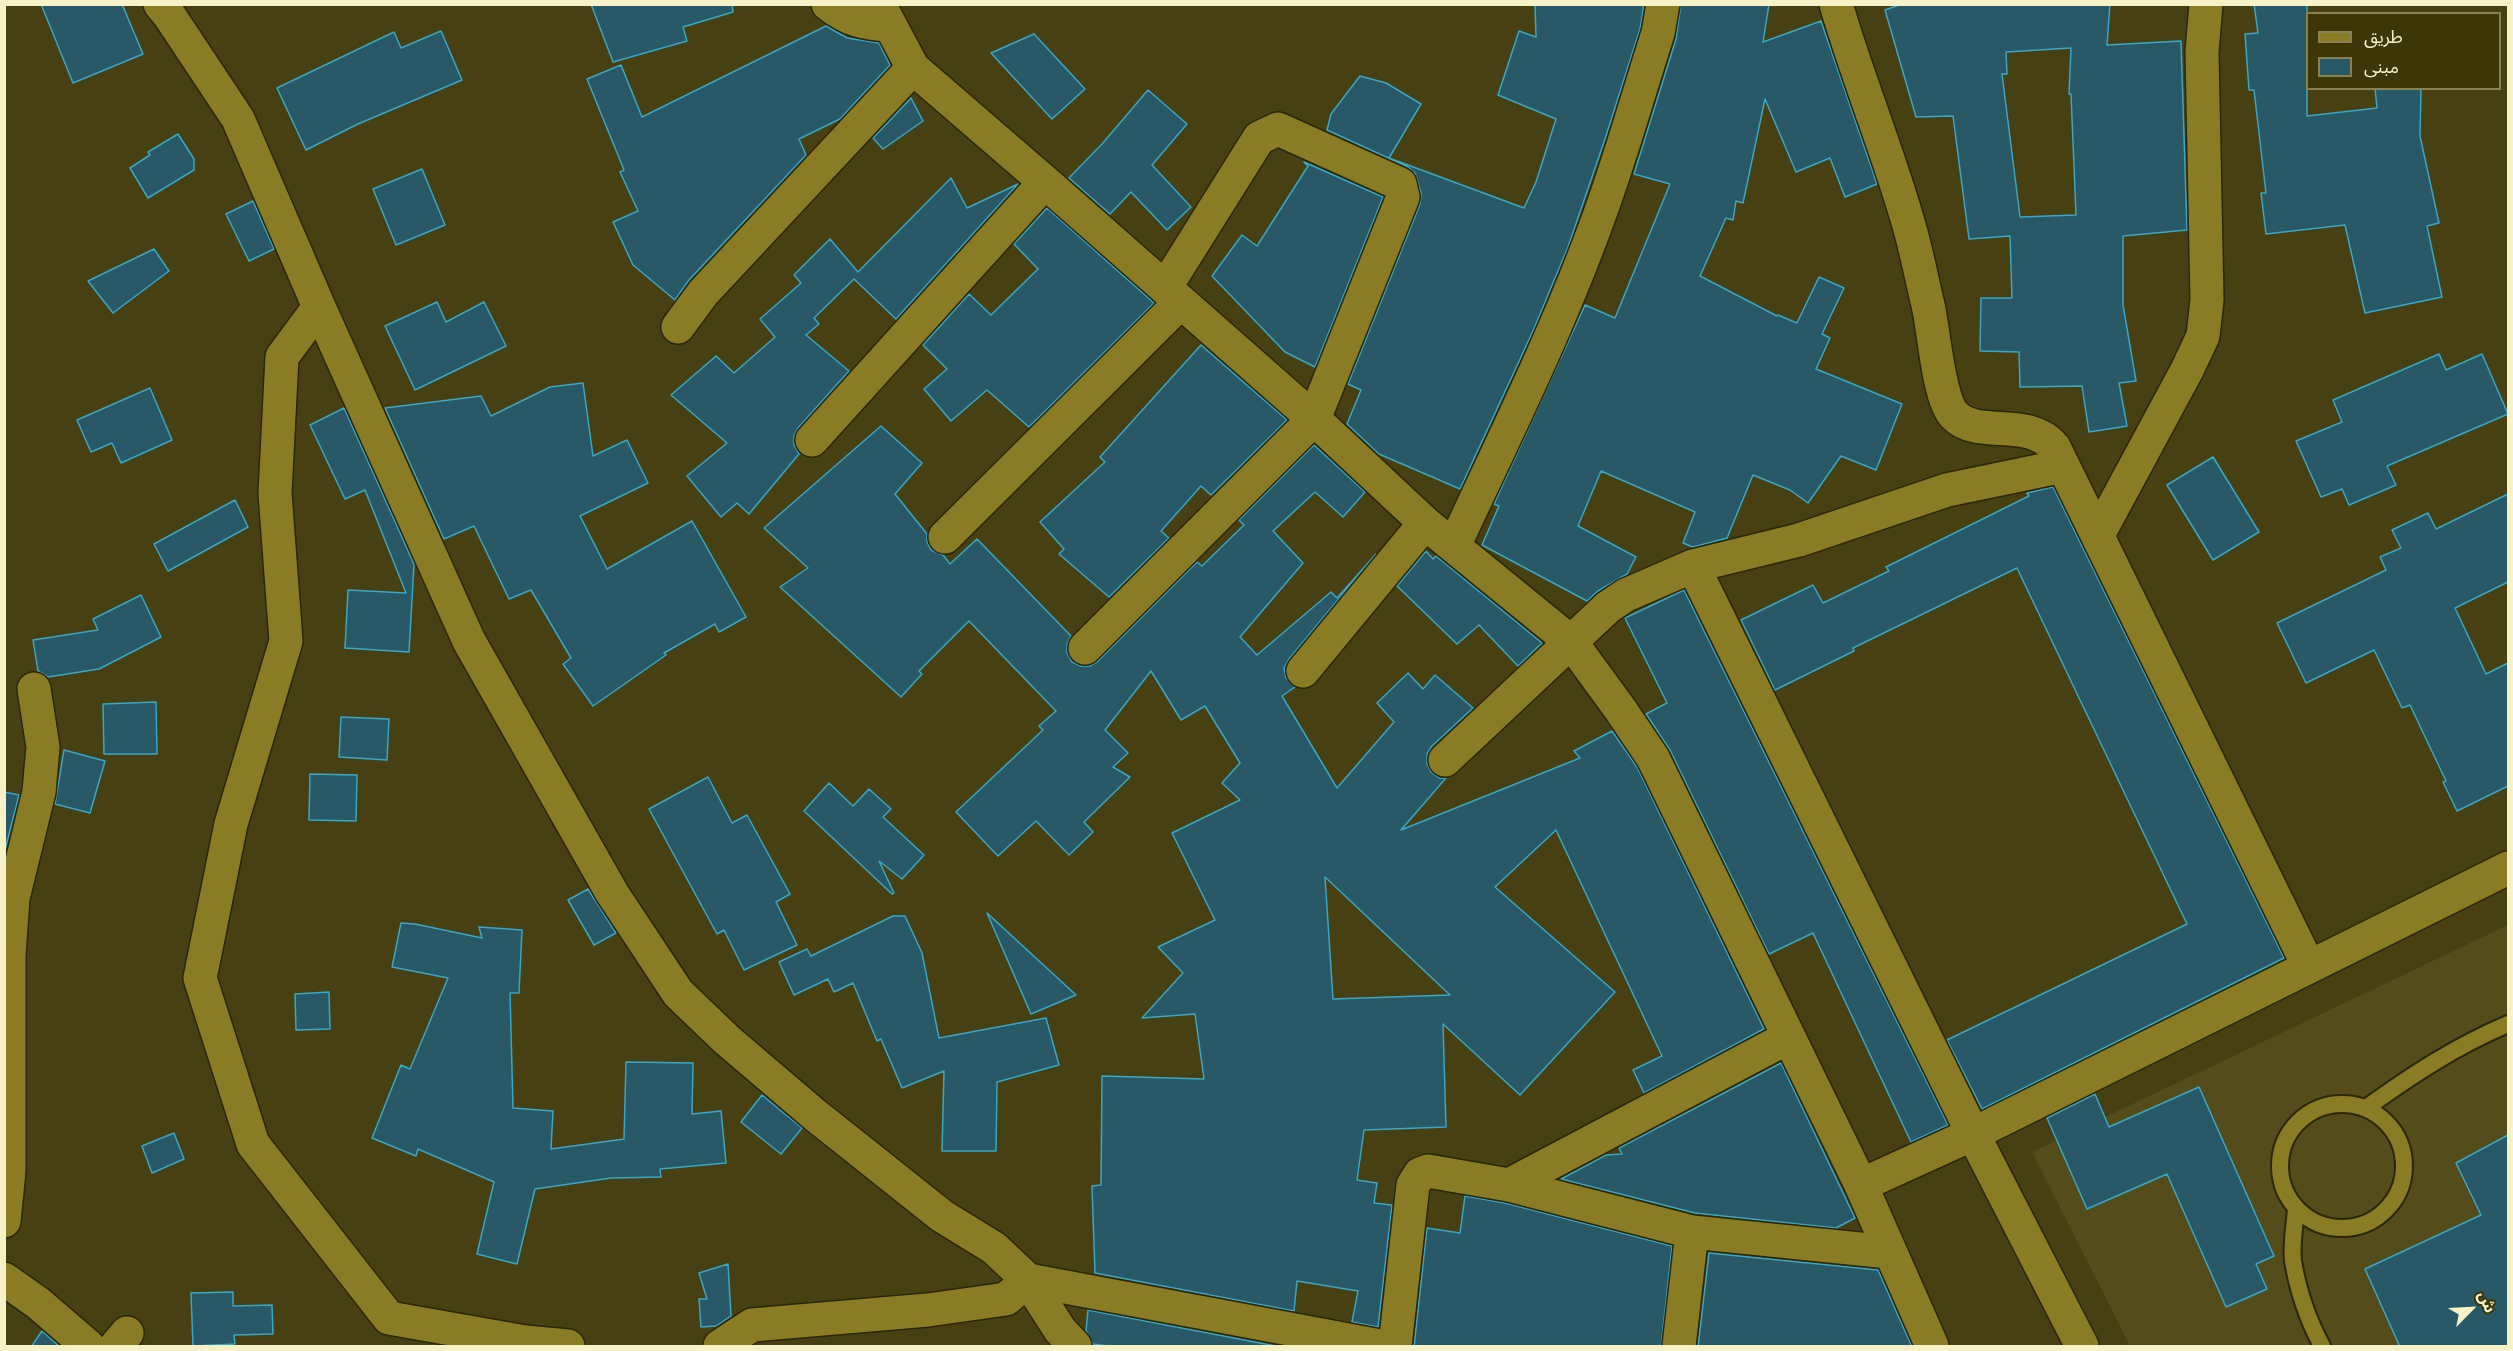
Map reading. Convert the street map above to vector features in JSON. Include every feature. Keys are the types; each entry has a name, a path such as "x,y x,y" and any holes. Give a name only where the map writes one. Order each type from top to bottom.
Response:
{"street":[{"path":"160,4 170,15 238,119 319,307 469,641 612,892 678,993 727,1040 816,1115 942,1216 994,1248 1028,1281 1060,1330 1075,1347"},
{"path":"828,4 842,15 861,23 884,15 913,68 1314,419 1425,523 1571,642 1653,758 1861,1185 1932,1347"},
{"path":"1454,546 1538,365 1601,211 1658,33 1663,4"},
{"path":"2098,535 2187,370 2202,336 2207,300 2202,52 2206,4"},
{"path":"1829,7 1911,229 1931,317 1941,379 1952,413 1962,421 2034,432 2046,437 2054,447 2309,967"},
{"path":"678,327 703,293 913,68"},
{"path":"945,537 1173,295 1259,138 1278,129 1400,184 1403,197 1314,419 1085,648"},
{"path":"812,440 1045,182"},
{"path":"319,307 282,357 275,493 286,641 231,824 200,978 253,1144 389,1318 525,1342 568,1347"},
{"path":"1446,760 1608,607 1626,595 1693,566 1799,540 1947,490 2063,466"},
{"path":"1303,671 1425,523"},
{"path":"1693,566 1973,1134 2082,1347"},
{"path":"4,1221 9,1171 9,955 13,898 39,792 43,747 34,689"},
{"path":"1861,1185 1973,1134 2508,868"},
{"path":"1509,1185 1789,1037"},
{"path":"1395,1347 1413,1185 1420,1174 1433,1170 1509,1185 1692,1232 1889,1252"},
{"path":"1679,1347 1692,1232"},
{"path":"4,1279 38,1303 87,1347"},
{"path":"720,1347 752,1325 928,1310 1006,1299 1028,1281 1380,1347"}],"lane":[{"path":"2366,1108 2418,1070 2468,1041 2508,1024"},
{"path":"2347,1104 2366,1108 2394,1131 2405,1168 2402,1185 2386,1210 2367,1224 2338,1228 2320,1224 2296,1208 2287,1195 2281,1171 2284,1144 2294,1126 2311,1112 2326,1105 2347,1104"},
{"path":"2296,1208 2293,1259 2310,1323 2322,1347"}],"shaded area":[{"path":"2508,925 2508,1346 2130,1346 2032,1152"}],"building":[{"path":"41,4 122,4 143,54 73,83"},
{"path":"591,4 732,4 733,12 683,27 687,41 613,62"},
{"path":"1535,4 1644,4 1640,29 1568,247 1533,331 1460,489 1379,454 1347,424 1361,390 1348,384 1420,204 1421,193 1415,173 1408,167 1327,130 1331,114 1360,76 1386,83 1421,104 1389,158 1524,208 1536,182 1556,119 1498,95 1519,31 1536,37"},
{"path":"1681,4 1769,4 1763,42 1821,21 1877,184 1845,197 1830,158 1796,172 1765,99 1743,203 1736,201 1733,220 1726,218 1700,276 1777,316 1797,323 1819,277 1844,288 1822,334 1830,338 1816,369 1902,404 1876,470 1841,456 1808,503 1790,490 1753,475 1727,538 1693,547 1683,543 1695,512 1601,471 1578,526 1636,557 1627,574 1598,591 1587,601 1482,545 1499,506 1494,504 1585,305 1615,318 1670,184 1634,174 1676,39"},
{"path":"1902,4 2110,4 2107,45 2181,41 2187,230 2123,236 2123,305 2136,381 2119,383 2127,426 2089,432 2082,386 2020,387 2019,352 1980,351 1981,298 2012,298 2010,236 1969,239 1953,116 1916,117 1885,10","holes":["2071,48 2069,94 2071,94 2076,215 2020,217 2002,74 2007,74 2006,52"]},
{"path":"2254,4 2307,4 2307,116 2377,108 2375,90 2421,90 2420,136 2439,223 2427,226 2442,297 2365,313 2345,225 2266,234 2261,193 2266,193 2254,90 2249,90 2245,34 2258,33"},
{"path":"826,26 847,38 879,43 890,65 840,119 799,139 806,155 689,280 675,300 633,265 613,222 638,211 620,172 624,170 587,79 621,65 642,117"},
{"path":"441,31 462,80 358,124 306,150 277,88 394,32 401,48"},
{"path":"1034,34 1085,89 1052,119 991,53"},
{"path":"1148,90 1187,124 1152,165 1191,207 1167,230 1131,192 1110,214 1069,178 1102,144"},
{"path":"911,98 923,121 883,149 873,138"},
{"path":"178,134 194,159 194,170 148,198 130,168 150,155 148,152"},
{"path":"1304,162 1383,197 1315,367 1285,352 1212,276 1242,235 1257,246 1308,166"},
{"path":"422,169 445,225 396,245 373,189"},
{"path":"951,178 967,208 1018,184 896,319 854,279 814,318 819,324 806,335 849,371 798,428 794,436 794,445 799,454 749,514 737,503 721,517 687,476 727,443 671,395 716,356 734,373 775,337 760,319 801,283 794,275 830,239 858,272"},
{"path":"253,201 274,249 249,261 226,214"},
{"path":"1047,208 1154,303 1029,427 987,390 951,421 924,389 947,369 923,345 969,294 991,315 1038,269 1014,244"},
{"path":"154,249 169,271 113,313 88,281"},
{"path":"437,302 446,322 484,302 506,346 415,390 385,326"},
{"path":"1201,345 1287,420 1211,495 1201,486 1161,531 1169,538 1109,597 1059,554 1064,549 1040,522 1105,462 1100,457"},
{"path":"2439,354 2446,370 2482,354 2508,414 2387,466 2396,485 2349,505 2342,489 2321,497 2296,441 2342,422 2333,400"},
{"path":"583,383 593,456 627,440 648,483 580,516 607,569 692,521 746,617 719,632 715,624 664,653 666,655 593,706 563,664 571,658 531,590 509,599 474,526 444,539 385,408 481,396 491,416 550,387"},
{"path":"150,388 172,440 121,463 112,443 91,452 77,420"},
{"path":"344,408 414,564 409,652 345,648 348,590 406,593 365,490 345,499 310,425"},
{"path":"881,426 922,463 895,494 927,534 927,542 931,550 943,555 950,564 977,539 1071,636 1067,644 1067,653 1072,662 1081,666 1090,666 1098,661 1197,562 1202,566 1244,525 1239,520 1314,445 1365,492 1343,517 1315,492 1273,531 1303,563 1240,637 1257,655 1331,592 1337,598 1376,554 1284,668 1286,678 1295,687 1282,696 1337,788 1394,722 1377,703 1408,673 1423,689 1435,675 1473,708 1432,746 1427,754 1427,764 1431,772 1439,778 1446,778 1401,830 1580,758 1574,751 1612,731 1637,767 1764,1029 1644,1093 1633,1070 1662,1056 1556,830 1495,887 1615,992 1520,1095 1443,1024 1446,1127 1364,1130 1357,1180 1377,1183 1374,1203 1392,1205 1378,1327 1352,1322 1358,1291 1297,1281 1294,1311 1095,1273 1092,1186 1101,1185 1102,1076 1204,1079 1195,1014 1142,1018 1183,973 1158,947 1215,920 1172,833 1240,800 1222,783 1240,763 1205,706 1181,720 1151,671 1105,730 1128,753 1113,767 1130,777 1084,822 1093,832 1069,855 1036,821 998,856 956,812 1043,730 1039,726 1056,711 969,621 919,671 922,674 901,697 780,587 808,568 764,528","holes":["1325,877 1450,995 1333,999"]},
{"path":"2213,457 2259,532 2213,560 2167,485"},
{"path":"2053,487 2284,958 1982,1109 1947,1040 2187,924 2017,568 1853,648 1854,651 1775,690 1741,620 1813,585 1823,603 1889,571 1886,567 2029,496 2027,493"},
{"path":"2508,494 2508,582 2455,608 2486,674 2508,663 2508,786 2457,811 2443,782 2446,781 2410,705 2402,708 2374,650 2306,683 2277,623 2386,570 2380,557 2401,548 2392,530 2428,513 2436,529"},
{"path":"235,500 248,527 168,571 154,544"},
{"path":"1426,551 1433,559 1436,556 1542,643 1518,666 1479,625 1457,644 1397,586"},
{"path":"1684,590 1948,1125 1911,1142 1813,933 1769,954 1670,750 1646,714 1667,703 1625,618"},
{"path":"141,595 161,637 99,669 48,677 38,671 33,640 98,630 93,619"},
{"path":"156,702 157,754 104,754 103,704"},
{"path":"341,717 389,719 387,760 339,757"},
{"path":"64,750 105,761 90,813 55,804"},
{"path":"310,774 357,775 356,821 309,820"},
{"path":"708,777 732,823 747,815 790,894 776,902 797,945 744,970 724,930 717,934 649,809"},
{"path":"829,783 853,806 869,789 891,809 883,817 924,855 902,879 879,861 894,893 892,894 804,811"},
{"path":"4,792 19,795 4,854"},
{"path":"588,889 616,933 594,945 568,900"},
{"path":"987,913 1076,995 1031,1014"},
{"path":"893,916 905,916 922,953 939,1038 1046,1018 1059,1065 997,1082 996,1151 942,1151 944,1071 902,1088 881,1039 877,1041 853,983 834,992 828,979 794,995 779,962 807,949 811,956"},
{"path":"401,923 482,938 479,927 522,930 519,993 510,993 513,1108 553,1111 551,1149 624,1139 626,1062 693,1063 692,1114 721,1111 726,1163 660,1169 661,1177 611,1178 535,1189 517,1264 477,1254 494,1182 418,1149 416,1156 372,1138 401,1065 410,1069 448,978 392,967"},
{"path":"329,992 330,1029 296,1030 295,994"},
{"path":"1781,1063 1855,1218 1836,1228 1695,1213 1561,1179 1606,1155 1622,1154 1619,1148"},
{"path":"2199,1087 2274,1256 2256,1264 2267,1289 2226,1307 2167,1174 2087,1209 2047,1118 2095,1094 2109,1127"},
{"path":"762,1095 802,1128 781,1154 741,1122"},
{"path":"174,1133 184,1159 152,1173 142,1146"},
{"path":"2508,1135 2508,1347 2400,1347 2365,1269 2481,1215 2456,1163"},
{"path":"1465,1196 1505,1203 1672,1246 1661,1347 1414,1347 1427,1228 1460,1233"},
{"path":"1709,1253 1878,1270 1912,1347 1698,1347"},
{"path":"728,1264 731,1316 716,1326 701,1327 699,1299 707,1299 699,1273"},
{"path":"233,1292 233,1306 272,1305 273,1334 234,1335 235,1344 193,1346 191,1293"},
{"path":"1088,1310 1281,1347 1116,1347 1093,1344 1086,1331"},
{"path":"42,1331 60,1347 31,1347"}]}
